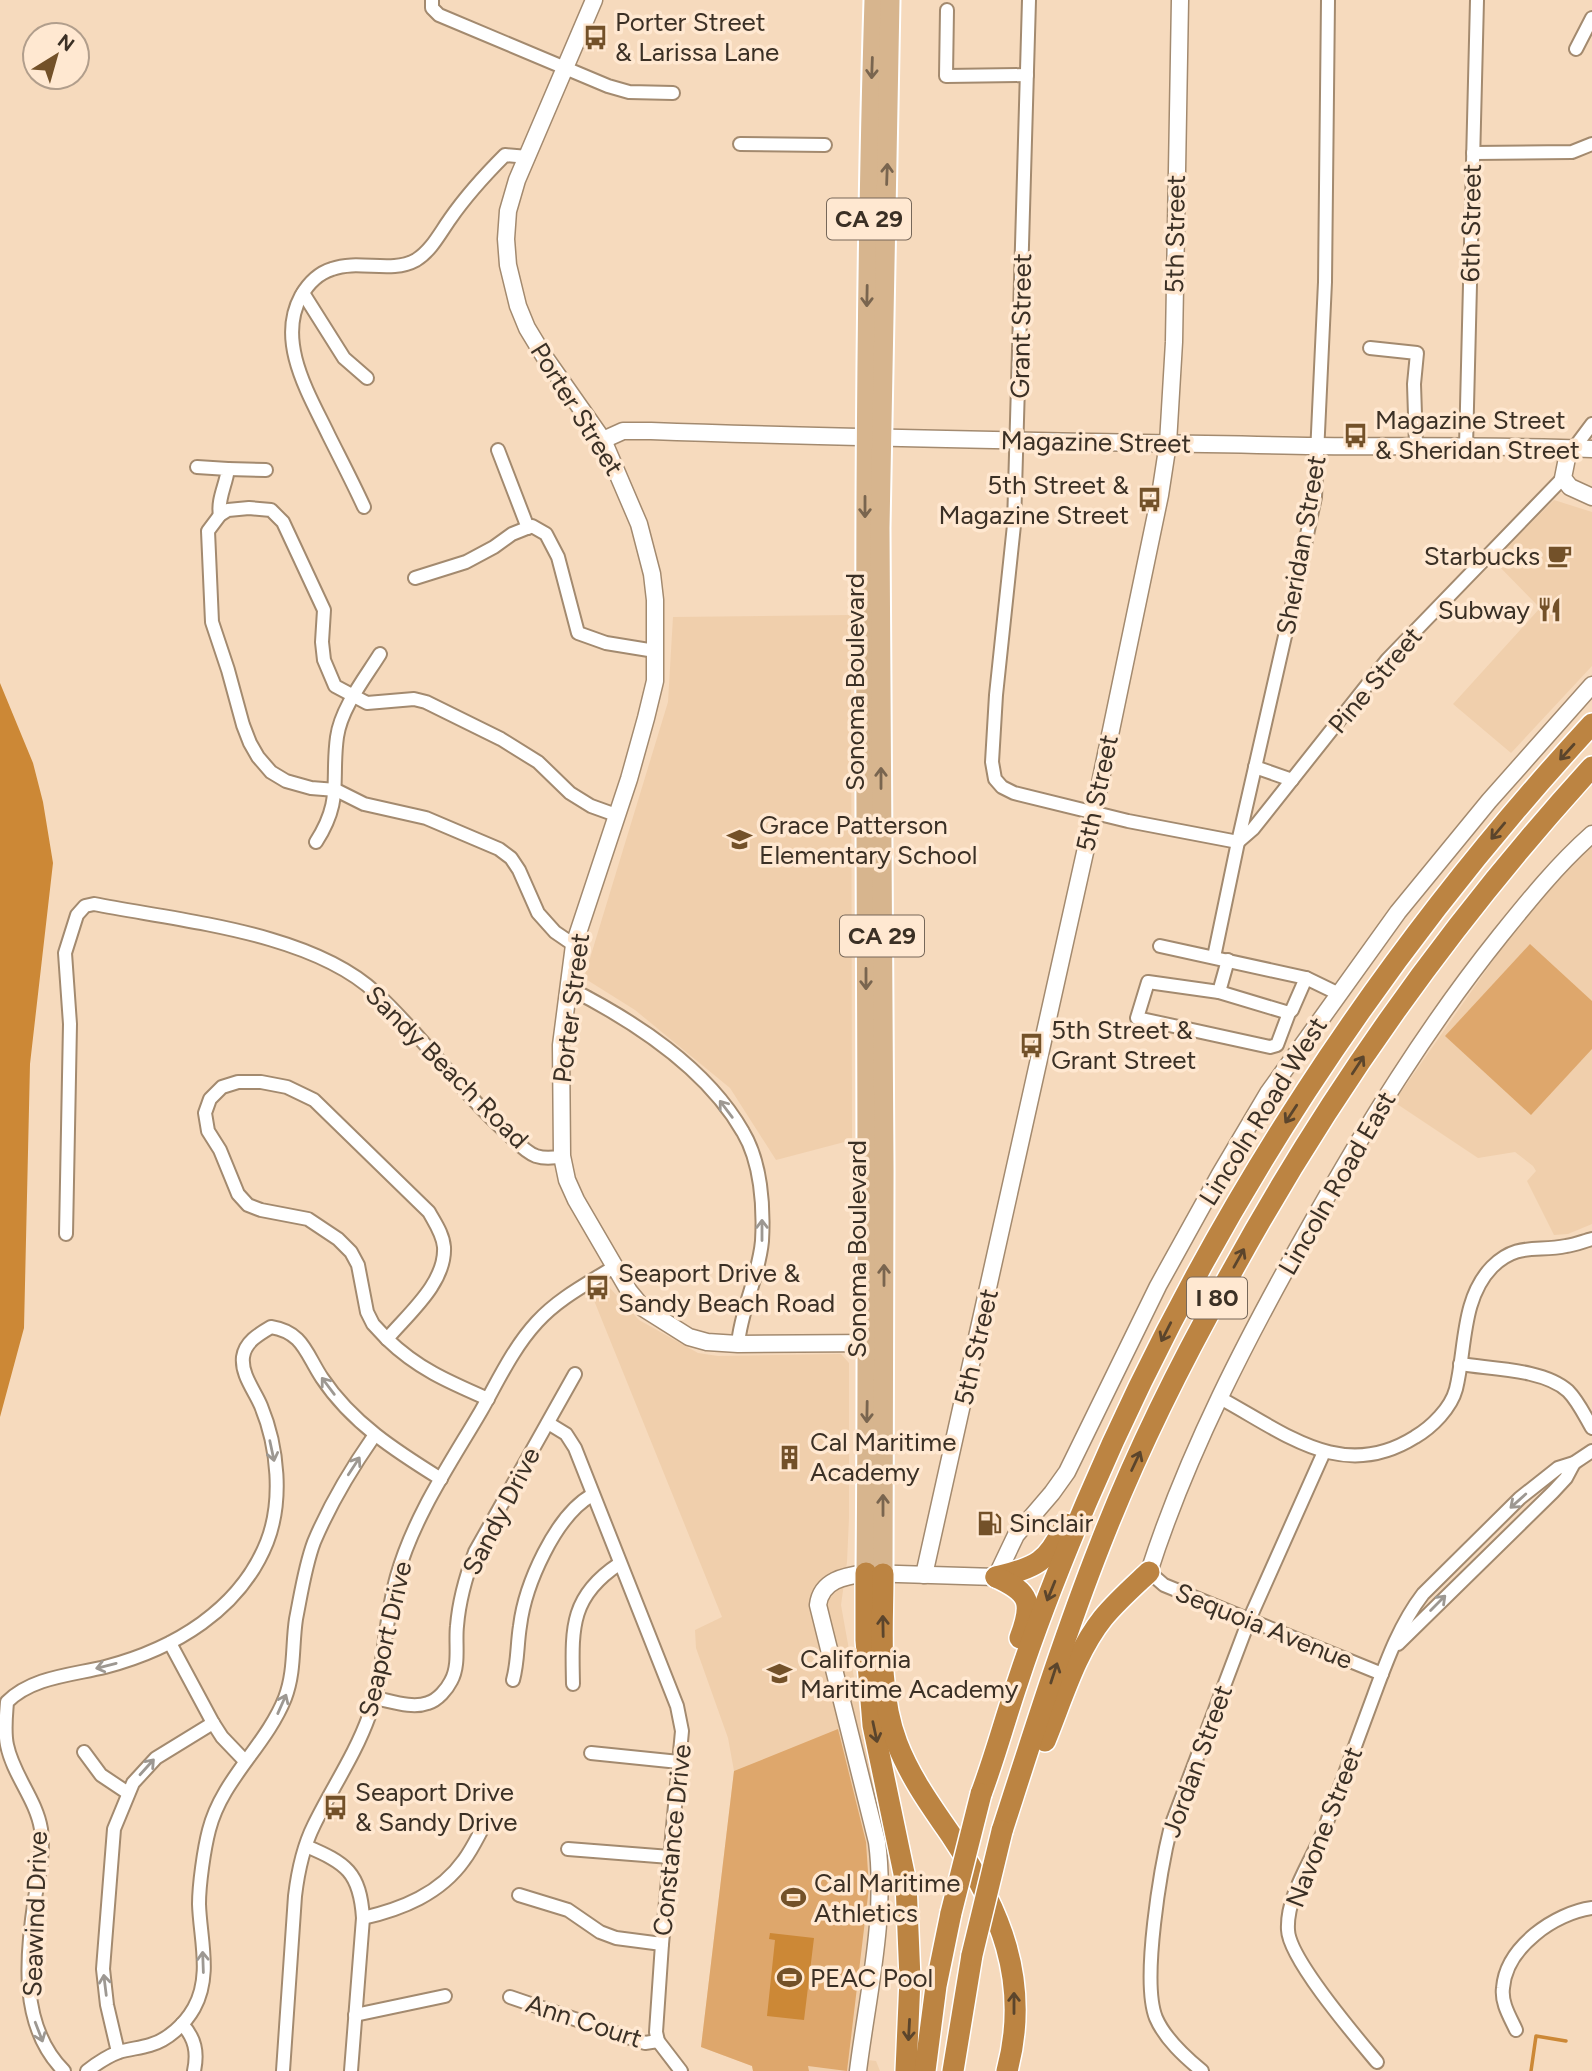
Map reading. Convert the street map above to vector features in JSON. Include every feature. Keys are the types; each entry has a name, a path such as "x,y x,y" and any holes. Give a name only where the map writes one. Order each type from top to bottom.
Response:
{"highway":[{"name":"I 80","path":"925,2071 936,1986 981,1794 1049,1594 1086,1502 1146,1372 1249,1183 1365,1003 1480,852 1592,724"},
{"name":"I 80","path":"954,2071 972,1955 1002,1831 1056,1667 1100,1545 1132,1468 1198,1332 1251,1235 1364,1056 1478,901 1592,767"},
{"path":"1541,824 1580,800 1592,789"},
{"path":"996,1577 1030,1568 1051,1552 1106,1430 1146,1372"},
{"path":"1002,1831 1026,1786 1078,1660 1091,1636 1121,1598 1149,1572"},
{"name":"CA 29","path":"874,1573 866,1650 873,1725 906,1883 910,1979 906,2071"},
{"name":"CA 29","path":"874,1573 884,1671 897,1742 919,1789 977,1877 1004,1934 1015,1995 1014,2029 1007,2071"},
{"path":"994,1759 1003,1687 1026,1622 1027,1609 1019,1589 996,1577"}],"main road":[{"name":"Sonoma Boulevard","path":"874,0 873,438 880,667 874,1573"},
{"name":"Sonoma Boulevard","path":"873,438 890,0"}],"street":[{"path":"432,0 432,8 439,15 565,68 629,92 673,93"},
{"name":"Porter Street","path":"562,1156 561,1045 574,946 646,718 655,681 655,600 652,574 639,524 603,440 527,328 518,306 508,265 506,239 509,211 527,157 594,0"},
{"name":"Grant Street","path":"1029,0 1018,441 1014,525 996,695 992,762 995,779 1002,787 1029,797 1238,842"},
{"name":"5th Street","path":"924,1575 1094,812 1159,502 1168,443 1174,342 1180,0"},
{"name":"Sheridan Street","path":"1214,957 1315,497 1325,282 1328,0"},
{"name":"6th Street","path":"1466,447 1477,0"},
{"path":"947,10 946,76 1027,75"},
{"path":"1576,49 1592,18"},
{"path":"740,144 825,145"},
{"path":"1473,153 1572,152 1592,144"},
{"path":"364,507 307,389 296,358 292,330 295,307 313,281 331,269 346,265 404,264 417,259 430,247 485,174 505,155 527,157"},
{"path":"303,293 344,358 367,378"},
{"path":"1370,348 1417,353 1414,384 1416,446"},
{"name":"Pine Street","path":"1238,842 1254,830 1387,660 1563,478 1567,458 1592,424"},
{"name":"Magazine Street","path":"603,440 623,431 1018,441 1592,449"},
{"path":"498,450 528,528"},
{"path":"197,467 266,470"},
{"path":"220,515 218,503 225,490 228,469"},
{"path":"1563,478 1570,487 1592,497"},
{"path":"574,946 555,932 538,913 519,870 499,849 426,818 364,804 336,790 311,788 286,781 271,772 250,743 212,622 208,531 220,515 228,510 271,510 283,522 324,610 324,660 335,686 367,703 414,699 426,702 538,762 570,793 592,806 616,815"},
{"path":"415,578 466,562 512,534 532,526 545,534 558,557 578,633 606,643 656,651"},
{"path":"316,842 328,823 336,790 337,735 354,697 380,654"},
{"name":"Lincoln Road West","path":"996,1577 1016,1535 1067,1472 1136,1329 1220,1174 1268,1093 1398,912 1537,745 1592,685"},
{"path":"1255,767 1293,780"},
{"name":"Lincoln Road East","path":"1149,1572 1161,1534 1220,1398 1264,1308 1352,1151 1460,985 1539,887 1592,835"},
{"name":"Sandy Beach Road","path":"66,1234 70,1024 65,953 77,915 85,906 94,904 266,938 298,948 345,969 364,981 391,1007 485,1113 524,1149 536,1156 562,1156 567,1180 576,1200 629,1292 643,1308 689,1337 707,1342 738,1344 876,1343"},
{"path":"1160,946 1306,978 1339,993"},
{"path":"1219,992 1228,960"},
{"path":"1289,1013 1219,992 1148,982 1137,1018 1270,1047 1277,1045 1306,978"},
{"path":"569,988 618,1016 692,1067 744,1132 758,1168 762,1245 740,1325 738,1344"},
{"path":"387,1339 438,1276 444,1246 440,1230 429,1212 314,1100 287,1087 261,1082 238,1082 222,1087 210,1099 205,1113 206,1122 238,1194 248,1205 261,1210 308,1219 338,1239 351,1252 358,1265 367,1312 373,1324 387,1339 432,1374 488,1399"},
{"path":"1220,1398 1302,1443 1324,1452 1353,1457 1376,1455 1398,1448 1423,1432 1438,1418 1455,1392 1472,1303 1490,1269 1517,1251 1536,1247 1565,1247 1592,1238"},
{"name":"Seaport Drive","path":"283,2071 299,1867 314,1825 357,1746 374,1698 381,1673 397,1575 421,1514 520,1343 537,1322 567,1295 614,1267"},
{"name":"Seawind Drive","path":"64,2071 51,2057 38,2032 31,2006 29,1934 42,1840 36,1812 7,1745 6,1702 16,1693 51,1678 131,1659 170,1643 201,1625 233,1598 256,1565 267,1540 275,1505 275,1465 264,1414 247,1379 243,1358 248,1344 257,1334 271,1327 292,1334 305,1347 331,1391 374,1436 441,1479"},
{"path":"1460,1364 1534,1375 1554,1382 1567,1391 1592,1428"},
{"path":"548,1423 575,1374"},
{"name":"Constance Drive","path":"548,1423 566,1434 575,1448 677,1706 682,1731 662,1944 656,2032 658,2041"},
{"name":"Sandy Drive","path":"374,1698 414,1706 429,1703 440,1695 452,1680 456,1667 457,1627 465,1579 488,1528 548,1423"},
{"path":"87,2071 118,2052 152,2044 170,2034 182,2024 197,2002 203,1978 199,1902 209,1830 228,1784 270,1728 285,1697 294,1656 295,1627 313,1544 353,1465 374,1436"},
{"name":"Navone Street","path":"1377,2062 1343,2023 1290,1941 1287,1930 1293,1900 1323,1833 1390,1652 1410,1611 1423,1594 1520,1498 1558,1468 1574,1463 1592,1451"},
{"name":"Jordan Street","path":"1202,2071 1185,2057 1164,2032 1156,2017 1152,1997 1152,1965 1163,1858 1171,1826 1249,1620 1324,1452"},
{"name":"Navone Street","path":"1390,1652 1553,1492 1566,1478 1574,1463"},
{"path":"513,1680 517,1665 519,1627 530,1580 569,1513 592,1495"},
{"path":"573,1684 572,1630 580,1608 591,1586 619,1564"},
{"name":"Sequoia Avenue","path":"1149,1572 1164,1585 1382,1674"},
{"path":"858,2071 877,1923 880,1862 818,1605 821,1594 830,1583 845,1576 874,1573 996,1577"},
{"path":"170,1643 213,1723 222,1737 245,1761"},
{"path":"118,2052 107,2005 103,1969 114,1829 133,1783 156,1758 213,1723"},
{"path":"84,1752 101,1775 128,1793"},
{"path":"591,1753 680,1762"},
{"path":"363,1918 408,1905 429,1893 452,1875 465,1859 486,1822"},
{"path":"306,1846 333,1857 346,1867 361,1896 363,1918 351,2071"},
{"path":"568,1849 670,1857"},
{"path":"519,1895 568,1910 600,1932 616,1938 662,1944"},
{"path":"1516,2030 1503,2000 1503,1986 1509,1966 1528,1940 1552,1921 1569,1913 1592,1908"},
{"path":"355,2015 444,1996"},
{"name":"Ann Court","path":"510,1997 645,2043 658,2041"},
{"path":"182,2024 193,2038 196,2049 194,2071"},
{"path":"658,2041 681,2071"}],"shaded area":[{"path":"1554,500 1592,512 1592,666 1511,753 1453,704 1540,608 1493,560"},
{"name":"Grace Patterson Elementary School","path":"851,615 852,1140 776,1160 730,1088 635,1010 584,978 668,702 673,617"},
{"path":"0,683 33,763 43,802 53,863 30,1064 24,1328 0,1417"},
{"path":"1592,845 1592,1224 1568,1234 1554,1235 1527,1181 1536,1171 1533,1166 1515,1152 1478,1158 1394,1102 1515,929 1555,882"},
{"path":"1530,944 1592,1001 1592,1049 1531,1115 1445,1036"},
{"name":"California Maritime Academy","path":"609,1287 639,1320 698,1353 718,1356 841,1354 849,1363 849,1518 841,1605 888,1868 887,1908 868,2060 876,2061 880,2071 753,2071 752,2066 701,2047 734,1771 728,1738 696,1648 695,1630 722,1617 591,1293"},
{"name":"Cal Maritime Athletics","path":"838,1729 866,1842 869,1887 847,2071 808,2066 809,2071 753,2071 752,2066 701,2047 734,1771"},
{"name":"PEAC Pool","path":"770,1933 814,1938 804,2020 767,2016 775,1940 769,1939"}],"waterway":[{"path":"1531,2071 1536,2036 1566,2041"}],"place":[{"name":"Porter Street & Larissa Lane","path":"595,37"},
{"name":"Magazine Street & Sheridan Street","path":"1355,435"},
{"name":"5th Street & Magazine Street","path":"1149,500"},
{"name":"Starbucks","path":"1560,556"},
{"name":"Subway","path":"1550,610"},
{"name":"Grace Patterson Elementary School","path":"739,840"},
{"name":"5th Street & Grant Street","path":"1031,1045"},
{"name":"Seaport Drive & Sandy Beach Road","path":"598,1288"},
{"name":"Cal Maritime Academy","path":"790,1457"},
{"name":"Sinclair","path":"989,1523"},
{"name":"California Maritime Academy","path":"780,1674"},
{"name":"Seaport Drive & Sandy Drive","path":"335,1807"},
{"name":"Cal Maritime Athletics","path":"794,1898"},
{"name":"PEAC Pool","path":"790,1978"}]}
